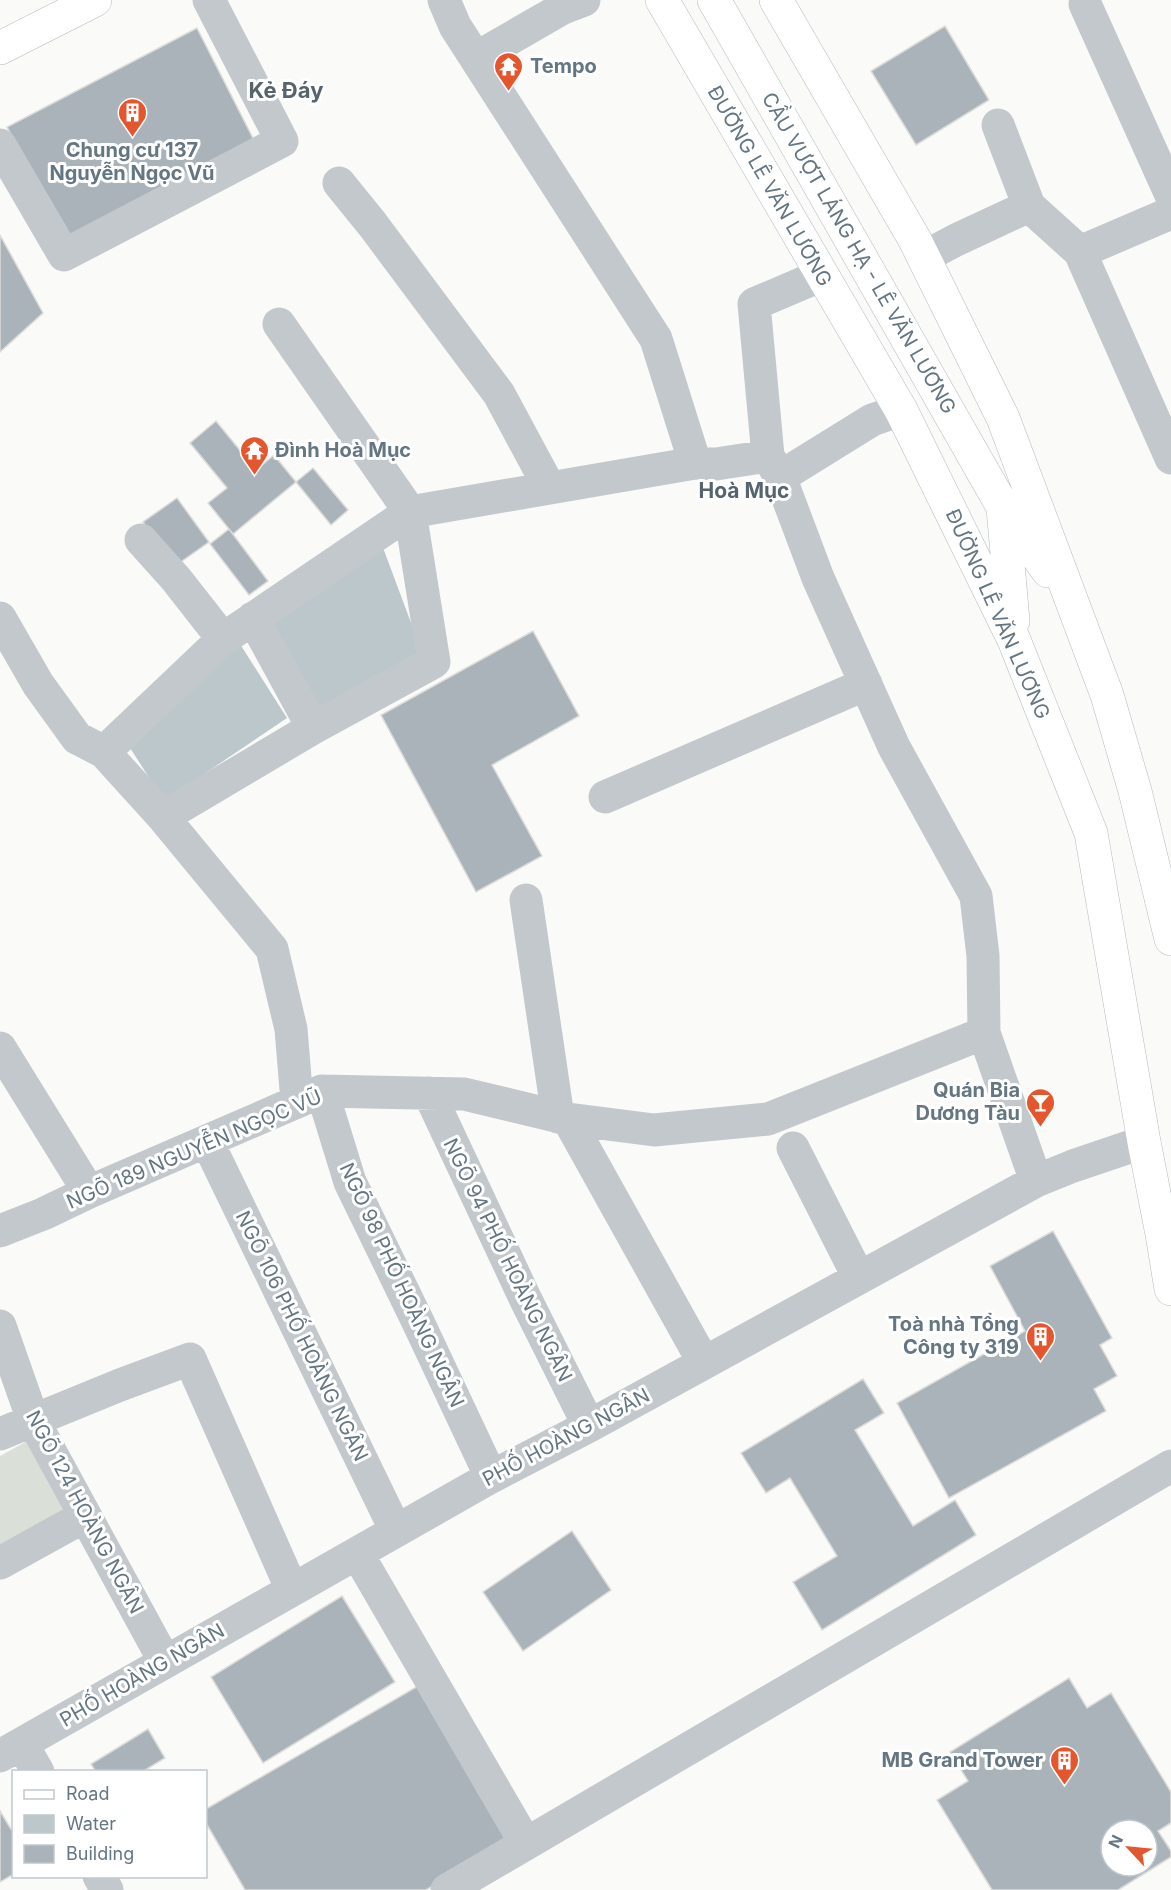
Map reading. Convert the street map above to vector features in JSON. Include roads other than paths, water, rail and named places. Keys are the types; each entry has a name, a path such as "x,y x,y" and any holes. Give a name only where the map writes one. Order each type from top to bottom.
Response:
{"main road":[{"path":"0,48 96,0"},
{"name":"ĐƯỜNG LÊ VĂN LƯƠNG","path":"662,0 901,410 1014,640 1091,833 1171,1289"},
{"name":"CẦU VƯỢT LÁNG HẠ - LÊ VĂN LƯƠNG","path":"714,0 1003,507 1075,610"},
{"path":"776,0 924,258 1003,418 1107,694 1129,770 1171,939"},
{"name":"CẦU VƯỢT LÁNG HẠ - LÊ VĂN LƯƠNG","path":"1003,507 1014,640"}],"street":[{"path":"0,145 64,255 282,141 209,0"},
{"path":"444,0 455,26 656,339 694,463"},
{"path":"476,58 563,8 584,0"},
{"path":"1085,4 1171,195"},
{"path":"999,125 1029,206 1080,252 1171,458"},
{"path":"339,183 373,225 498,394 549,488"},
{"path":"924,258 956,240 1029,206"},
{"path":"1080,252 1171,213"},
{"path":"822,275 754,304 774,467 818,578 894,747 976,896 983,956 984,1033 1036,1181"},
{"path":"163,817 313,728 434,662 410,512 279,324"},
{"path":"0,618 38,684 77,738 104,752 223,639 410,512 694,463 774,467 872,420 901,410"},
{"path":"141,540 176,579 223,639"},
{"path":"253,618 313,728"},
{"path":"605,797 866,684"},
{"name":"NGÕ 98 PHỐ HOÀNG NGÂN","path":"104,752 163,817 272,949 310,1096 491,1477"},
{"path":"526,900 563,1118 704,1363"},
{"name":"NGÕ 189 NGUYỄN NGỌC VŨ","path":"0,1231 310,1096 464,1094 563,1118 654,1130 768,1119 984,1033"},
{"path":"0,1048 89,1192"},
{"name":"NGÕ 94 PHỐ HOÀNG NGÂN","path":"429,1093 525,1298 589,1426"},
{"name":"NGÕ 106 PHỐ HOÀNG NGÂN","path":"207,1141 396,1530"},
{"name":"PHỐ HOÀNG NGÂN","path":"11,1750 491,1477 589,1426 1036,1181 1144,1142"},
{"path":"793,1148 859,1278"},
{"name":"NGÕ 124 HOÀNG NGÂN","path":"0,1326 33,1420 165,1662"},
{"path":"0,1434 120,1384 190,1359 292,1590"},
{"path":"447,1890 1171,1466"},
{"path":"0,1563 85,1516"},
{"path":"357,1553 526,1844"},
{"path":"11,1750 36,1770"}],"water":[{"path":"382,545 423,655 322,714 272,622"},
{"path":"240,644 287,718 164,801 125,740"}],"place":[{"name":"Tempo","path":"509,92"},
{"name":"Chung cư 137 Nguyễn Ngọc Vũ","path":"132,138"},
{"name":"Đình Hoà Mục","path":"254,476"},
{"name":"Quán Bia Dương Tàu","path":"1041,1128"},
{"name":"Toà nhà Tổng Công ty 319","path":"1040,1362"},
{"name":"MB Grand Tower","path":"1064,1786"}],"district":[{"name":"Kẻ Đáy","path":"286,90"},
{"name":"Hoà Mục","path":"744,491"}]}
